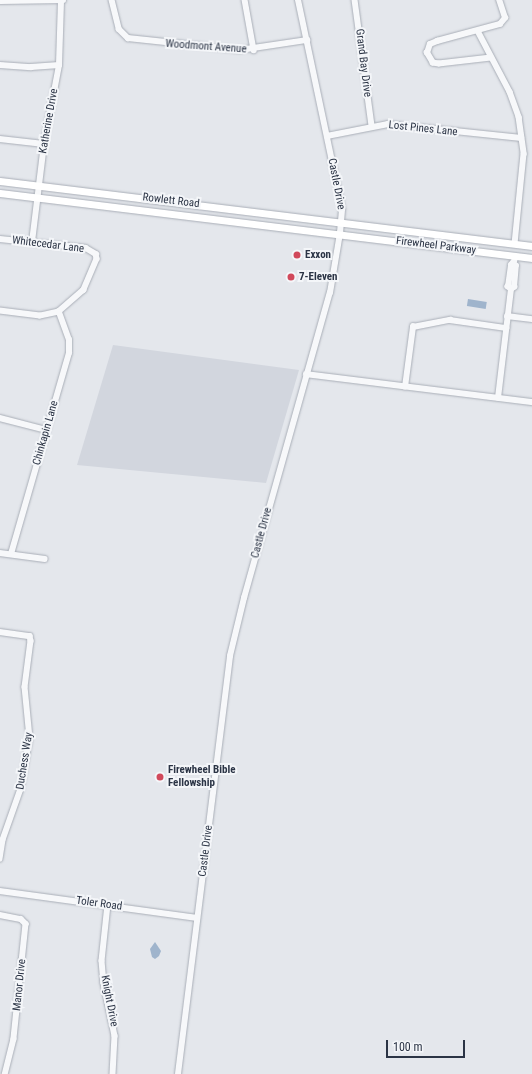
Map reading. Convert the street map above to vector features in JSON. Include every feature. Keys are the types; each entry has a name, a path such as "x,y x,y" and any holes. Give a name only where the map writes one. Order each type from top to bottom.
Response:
{"main road":[{"name":"Rowlett Road","path":"0,182 156,199 341,223"},
{"name":"Rowlett Road","path":"0,193 340,233"},
{"path":"154,211 156,199"},
{"name":"Firewheel Parkway","path":"341,223 532,246"},
{"name":"Firewheel Parkway","path":"340,233 532,258"},
{"path":"467,250 509,250 515,244"}],"street":[{"path":"0,1 62,0"},
{"name":"Katherine Drive","path":"32,242 40,187 44,144 59,65 62,0"},
{"name":"Woodmont Avenue","path":"112,0 119,29 128,38 203,48 254,50 306,40"},
{"path":"245,0 254,50"},
{"name":"Castle Drive","path":"178,1074 230,656 306,374 330,293 340,233 342,209 298,0"},
{"name":"Grand Bay Drive","path":"355,0 372,125"},
{"path":"491,58 439,64 433,63 427,53 430,44 437,41 478,31 504,21 505,18 499,0"},
{"path":"478,31 514,100 521,138 522,175 515,244"},
{"path":"0,65 59,65"},
{"name":"Lost Pines Lane","path":"326,136 372,125 402,125 521,138"},
{"path":"0,138 44,144"},
{"name":"Whitecedar Lane","path":"0,239 86,248 96,254 95,268 84,290 59,312"},
{"path":"498,398 510,287 514,287 515,256"},
{"path":"0,311 40,316 59,312"},
{"name":"Chinkapin Lane","path":"11,554 70,347 68,333 59,312"},
{"path":"507,316 532,319"},
{"path":"405,387 413,327 450,320 506,328"},
{"path":"306,374 532,402"},
{"path":"0,418 46,430"},
{"path":"0,553 45,559"},
{"name":"Duchess Way","path":"0,632 30,636 26,687 30,738 21,789 3,840 0,859"},
{"name":"Toler Road","path":"0,891 197,918"},
{"name":"Knight Drive","path":"108,905 102,961 104,983 115,1036 113,1074"},
{"name":"Manor Drive","path":"0,915 21,919 26,924 14,1039 5,1074"}],"shaded area":[{"path":"113,345 299,370 266,483 77,465"}],"water":[{"path":"468,299 487,302 486,309 467,306"},
{"path":"155,942 161,951 159,956 155,959 152,957 150,949"}],"place":[{"name":"Exxon","path":"297,255"},
{"name":"7-Eleven","path":"291,277"},
{"name":"Firewheel Bible Fellowship","path":"160,777"}]}
